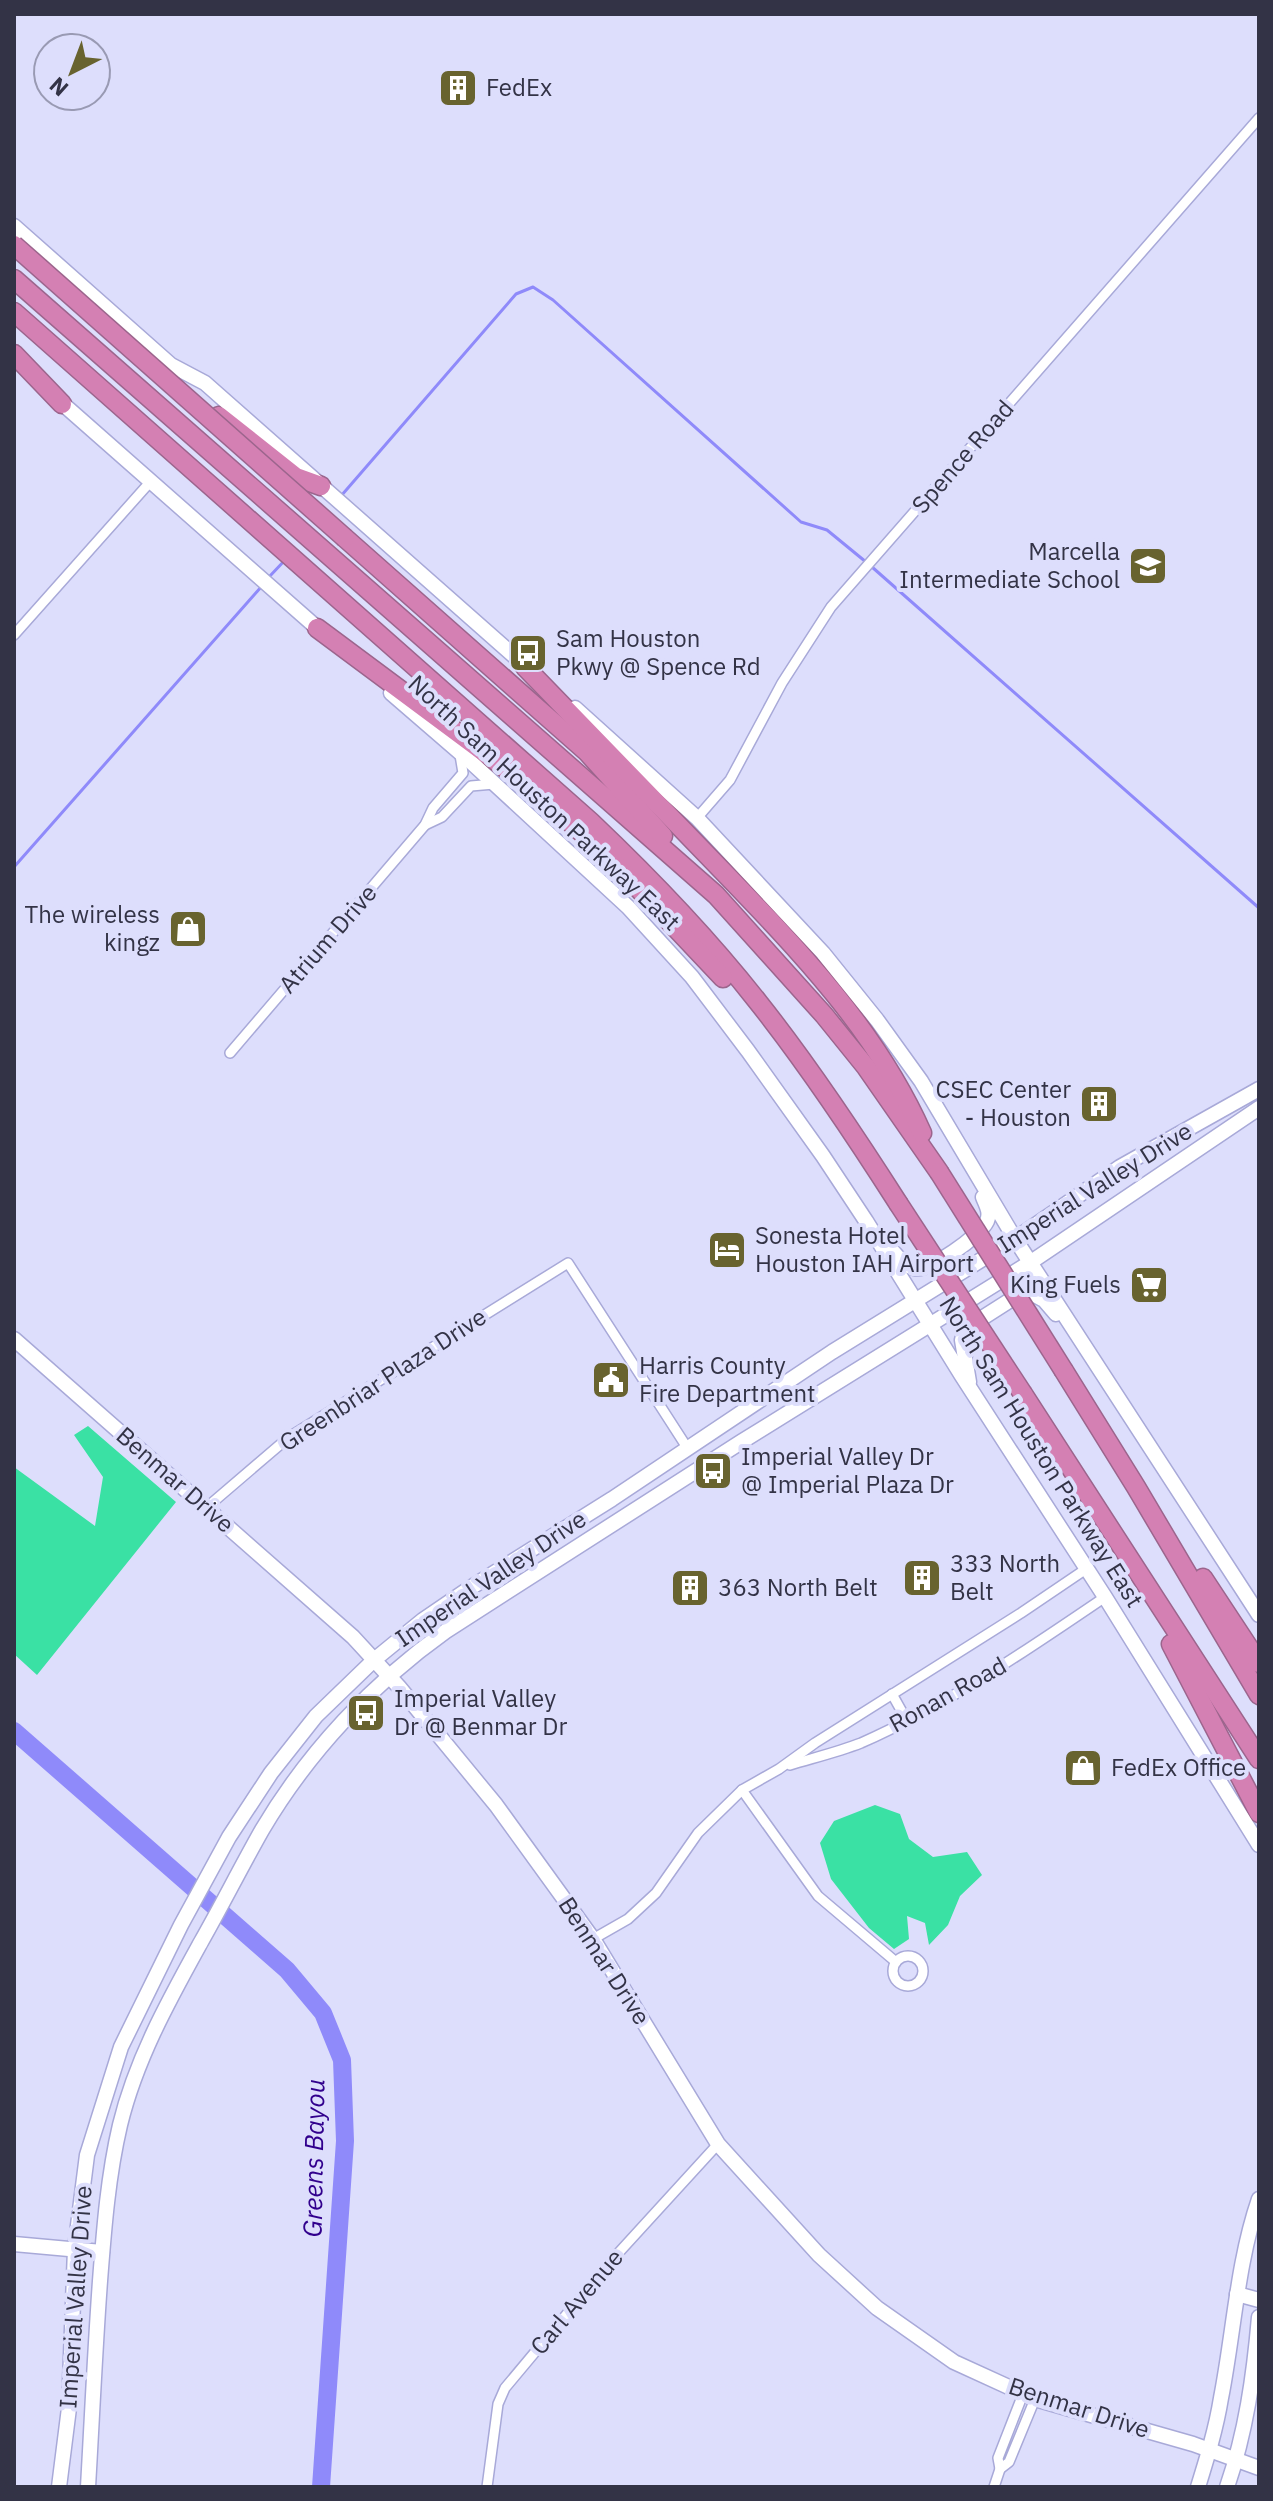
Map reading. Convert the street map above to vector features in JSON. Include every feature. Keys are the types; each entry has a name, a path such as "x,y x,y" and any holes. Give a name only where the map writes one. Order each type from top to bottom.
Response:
{"highway":[{"path":"14,245 587,752 716,895"},
{"path":"14,255 296,477 321,486"},
{"name":"North Sam Houston Parkway East","path":"14,279 716,895 781,964 866,1067 939,1172 1113,1451 1259,1695"},
{"name":"North Sam Houston Parkway East","path":"14,312 591,822 645,874 723,960 805,1064 849,1127 1259,1759"},
{"path":"14,354 62,404"},
{"path":"317,628 528,785 604,852 805,1064"},
{"path":"525,667 793,944 856,1019 909,1105 939,1172"},
{"path":"1113,1451 1139,1481 1259,1663"},
{"path":"1126,1557 1259,1813"}],"main road":[{"path":"14,226 171,365 205,383 525,667 645,769 697,818 823,953 921,1081 1015,1239 1259,1615"},
{"name":"North Sam Houston Parkway East","path":"14,362 459,752 628,907 692,977 806,1132 866,1221 1259,1845"},
{"name":"Imperial Valley Drive","path":"59,2487 69,2408 75,2249 87,2155 121,2047 219,1856 263,1785 316,1716 374,1660 423,1620 467,1590 915,1300 1015,1239 1120,1167 1259,1089"},
{"name":"Imperial Valley Drive","path":"88,2487 102,2252 110,2176 121,2123 154,2031 202,1941 283,1798 325,1741 417,1652 477,1610 1031,1262 1259,1108"},
{"path":"1187,1129 1199,1150"},
{"path":"866,1221 901,1261 912,1268 924,1269 967,1243 986,1223 989,1211 977,1174"},
{"path":"971,1391 962,1340 965,1329 1020,1294 1033,1294 1044,1300 1084,1343"},
{"name":"Benmar Drive","path":"14,1339 353,1637 390,1677 496,1805 593,1939 718,2144 819,2255 877,2308 954,2362 1029,2397 1210,2450 1259,2468"},
{"path":"728,1422 741,1442"},
{"path":"263,1785 283,1798"},
{"path":"1198,2487 1222,2397 1237,2294 1251,2222 1259,2199"},
{"path":"14,2244 102,2252"},
{"path":"1237,2294 1259,2300"},
{"path":"1227,2487 1254,2376 1259,2317"},
{"path":"69,2408 93,2413"}],"street":[{"name":"Spence Road","path":"697,818 730,780 782,683 831,607 1259,118"},
{"path":"14,635 151,481"},
{"name":"Atrium Drive","path":"230,1053 425,825 433,808 463,773 459,752"},
{"name":"Atrium Drive","path":"425,825 442,817 471,786 494,784"},
{"name":"Greenbriar Plaza Drive","path":"206,1508 289,1437 568,1263 688,1449"},
{"name":"Ronan Road","path":"593,1939 628,1919 656,1893 711,1817 742,1790 1086,1569"},
{"name":"Ronan Road","path":"779,1769 860,1743 949,1697 1105,1597"},
{"path":"892,1694 906,1719"},
{"path":"742,1790 818,1896 896,1962"},
{"name":"Carl Avenue","path":"487,2487 498,2404 505,2388 612,2260 718,2144"},
{"path":"994,2487 1000,2469 1009,2462 1029,2397"}],"green space":[{"path":"88,1426 176,1502 37,1675 14,1654 14,1467 95,1526 103,1477 74,1435"},
{"path":"875,1805 900,1814 909,1839 933,1857 967,1852 982,1875 960,1896 948,1925 929,1945 925,1923 907,1916 909,1939 894,1949 869,1928 831,1879 820,1843 834,1821"}],"waterway":[{"path":"341,496 516,294 533,287 553,300 801,522 827,530 866,562"},
{"path":"269,577 286,559"},
{"path":"872,567 1259,908"},
{"path":"14,867 262,586"},
{"name":"Greens Bayou","path":"14,1731 287,1970 323,2013 342,2060 345,2141 321,2487"}],"place":[{"name":"FedEx","path":"458,88"},
{"name":"Marcella Intermediate School","path":"1148,566"},
{"name":"Sam Houston Pkwy @ Spence Rd","path":"528,653"},
{"name":"The wireless kingz","path":"188,929"},
{"name":"CSEC Center - Houston","path":"1099,1104"},
{"name":"Sonesta Hotel Houston IAH Airport","path":"727,1250"},
{"name":"King Fuels","path":"1149,1285"},
{"name":"Harris County Fire Department","path":"611,1380"},
{"name":"Imperial Valley Dr @ Imperial Plaza Dr","path":"713,1471"},
{"name":"333 North Belt","path":"922,1578"},
{"name":"363 North Belt","path":"690,1588"},
{"name":"Imperial Valley Dr @ Benmar Dr","path":"366,1713"},
{"name":"FedEx Office","path":"1083,1768"}]}
